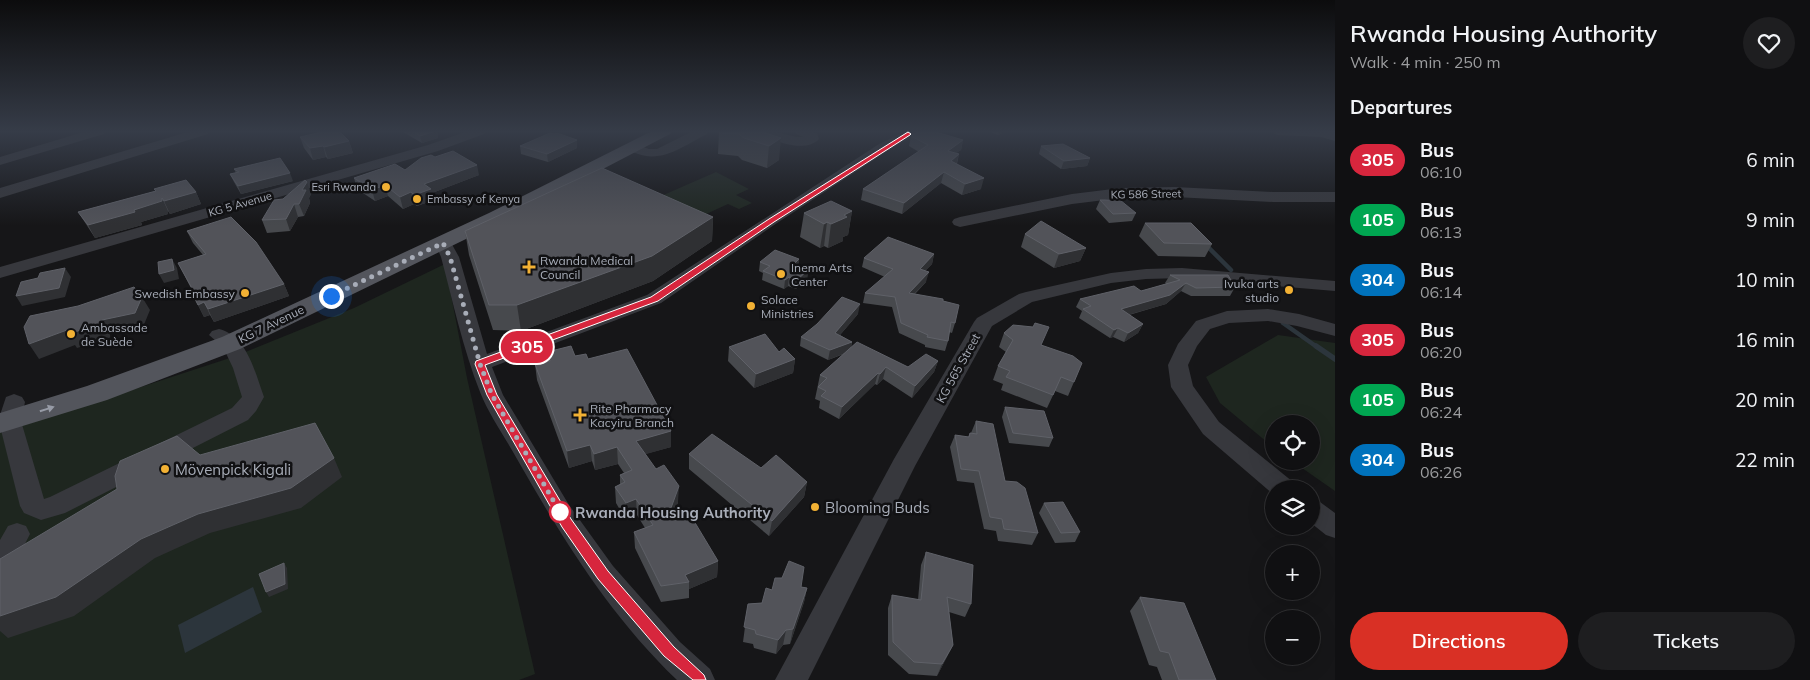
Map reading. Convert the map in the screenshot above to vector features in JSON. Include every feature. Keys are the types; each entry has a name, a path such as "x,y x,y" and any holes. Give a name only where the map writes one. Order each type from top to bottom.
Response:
{"main road":[{"name":"KG 7 Avenue","path":"225,339 498,203 585,163"},
{"name":"KG 7 Avenue","path":"6,413 97,393 225,339 443,243 592,163"}],"street":[{"path":"0,192 100,163"},
{"name":"KG 5 Avenue","path":"0,274 382,163"},
{"path":"480,364 654,299 771,220 862,163"},
{"name":"KG 586 Street","path":"960,222 1072,199 1121,193 1175,192 1272,197 1335,197"},
{"path":"443,243 450,257 480,364 492,395 566,523 603,575 669,652 699,680"},
{"name":"KG 565 Street","path":"791,680 903,465 984,322 1026,298 1112,278 1146,274 1182,273 1235,276 1335,286"},
{"path":"1273,480 1211,428 1182,388 1178,365 1188,344 1203,325 1227,316 1268,315 1300,320 1335,330"},
{"path":"6,413 33,506 41,510 56,506 240,414 253,397 225,339"},
{"path":"1320,516 1335,527"},
{"path":"0,565 17,534"}],"shaded area":[{"path":"716,172 749,189 736,195 752,203 739,209 728,204 691,221 652,200"},
{"path":"445,264 467,378 535,674 519,680 0,680 0,433 233,357 354,308"},
{"path":"1278,335 1335,343 1335,491 1305,470 1320,470 1320,415 1265,415 1265,440 1220,403 1206,377"},
{"path":"253,587 262,612 185,653 178,625"}],"building":[{"path":"260,163 283,163 290,173 238,186 230,174 239,172 234,169"},
{"path":"415,163 473,163 477,165 424,184 431,189 414,195 411,192 400,197 385,185 372,190 354,178 395,164 405,170"},
{"path":"902,163 954,163 984,178 965,184 944,172 904,203 863,189"},
{"path":"602,168 713,217 652,256 517,305 489,305 465,231"},
{"path":"186,180 196,192 164,201 162,198 162,201 134,210 135,212 88,225 78,212 156,191 154,189"},
{"path":"305,180 307,182 302,190 306,190 299,204 294,204 286,219 262,220 274,200 283,199"},
{"path":"1100,200 1120,200 1136,213 1113,214"},
{"path":"831,201 852,211 844,215 847,217 831,224 827,222 824,224 804,213"},
{"path":"231,217 256,242 284,284 208,309 204,302 198,305 192,293 194,292 178,263 206,254 187,231"},
{"path":"1041,221 1086,248 1059,254 1025,234"},
{"path":"1145,223 1191,223 1212,244 1164,243"},
{"path":"888,237 934,254 920,269 929,272 909,293 943,299 943,301 959,305 955,323 951,322 948,341 927,337 928,335 901,323 895,297 865,293 893,269 864,258"},
{"path":"775,250 799,259 794,264 808,270 797,280 789,277 785,280 763,271 770,266 760,262"},
{"path":"172,259 174,270 159,274 158,262"},
{"path":"65,268 59,288 16,296 21,282 38,278 40,273"},
{"path":"1170,275 1228,275 1235,287 1196,288 1186,283 1170,295 1121,309 1143,324 1128,333 1118,328 1114,330 1083,309 1091,306 1080,299 1134,286 1141,291 1180,280"},
{"path":"134,287 142,297 135,313 102,320 101,324 68,334 67,330 29,344 24,327 30,316 78,306"},
{"path":"842,297 860,304 835,333 852,342 830,350 801,337 817,324"},
{"path":"1035,323 1049,327 1041,345 1073,356 1082,363 1074,382 1061,377 1053,395 1006,377 1010,371 998,366 1013,340 1004,333 1013,325 1033,327"},
{"path":"765,334 779,352 784,348 795,359 756,374 729,347"},
{"path":"857,342 908,367 926,354 938,361 915,386 886,367 842,407 821,396 826,391 818,387 827,378 820,375"},
{"path":"571,346 575,356 586,354 588,359 627,349 671,431 636,441 656,469 664,465 679,486 667,519 688,511 718,561 685,575 689,582 661,586 634,532 653,525 636,499 626,503 615,487 625,482 620,475 632,470 617,447 594,454 590,445 567,451 535,364 550,361 547,352"},
{"path":"1005,407 1044,411 1053,438 1013,433"},
{"path":"976,421 993,424 1005,481 1017,482 1025,488 1038,533 1004,529 1002,519 990,517 979,471 961,469 955,435 969,437 970,433 977,434"},
{"path":"315,423 334,458 291,488 198,514 141,539 56,597 0,616 0,559 117,489 115,476 120,461 177,436 200,455"},
{"path":"712,434 761,468 776,455 807,482 772,521 689,454"},
{"path":"1063,502 1080,532 1061,533 1044,503"},
{"path":"926,552 973,565 971,604 947,597 953,645 942,664 914,662 893,642 892,595 921,600"},
{"path":"789,561 804,567 801,587 807,588 793,629 786,630 778,640 756,634 755,630 744,627 748,604 762,603 766,588 772,590 775,578 782,578"},
{"path":"284,563 285,584 266,592 259,574"},
{"path":"1140,597 1184,603 1216,680 1179,680 1169,653 1160,651"}],"waterway":[{"path":"1205,244 1231,270"},
{"path":"1283,323 1317,347"},
{"path":"1316,346 1335,359"}],"bus line":[{"name":"305","path":"699,680 669,652 603,575 566,523 492,395 480,364 654,299 860,163"}],"place":[{"name":"Esri Rwanda","path":"386,187"},
{"name":"Embassy of Kenya","path":"417,199"},
{"name":"Rwanda Medical Council","path":"529,267"},
{"name":"Inema Arts Center","path":"781,274"},
{"name":"Ivuka arts studio","path":"1289,290"},
{"name":"Swedish Embassy","path":"245,293"},
{"name":"Solace Ministries","path":"751,306"},
{"name":"Ambassade de Suède","path":"71,334"},
{"name":"Rite Pharmacy Kacyiru Branch","path":"580,415"},
{"name":"Mövenpick Kigali","path":"165,469"},
{"name":"Blooming Buds","path":"815,507"},
{"name":"Rwanda Housing Authority","path":"560,512"}],"route":[{"path":"331,296 443,243 450,257 480,364 492,395 560,512"}]}
